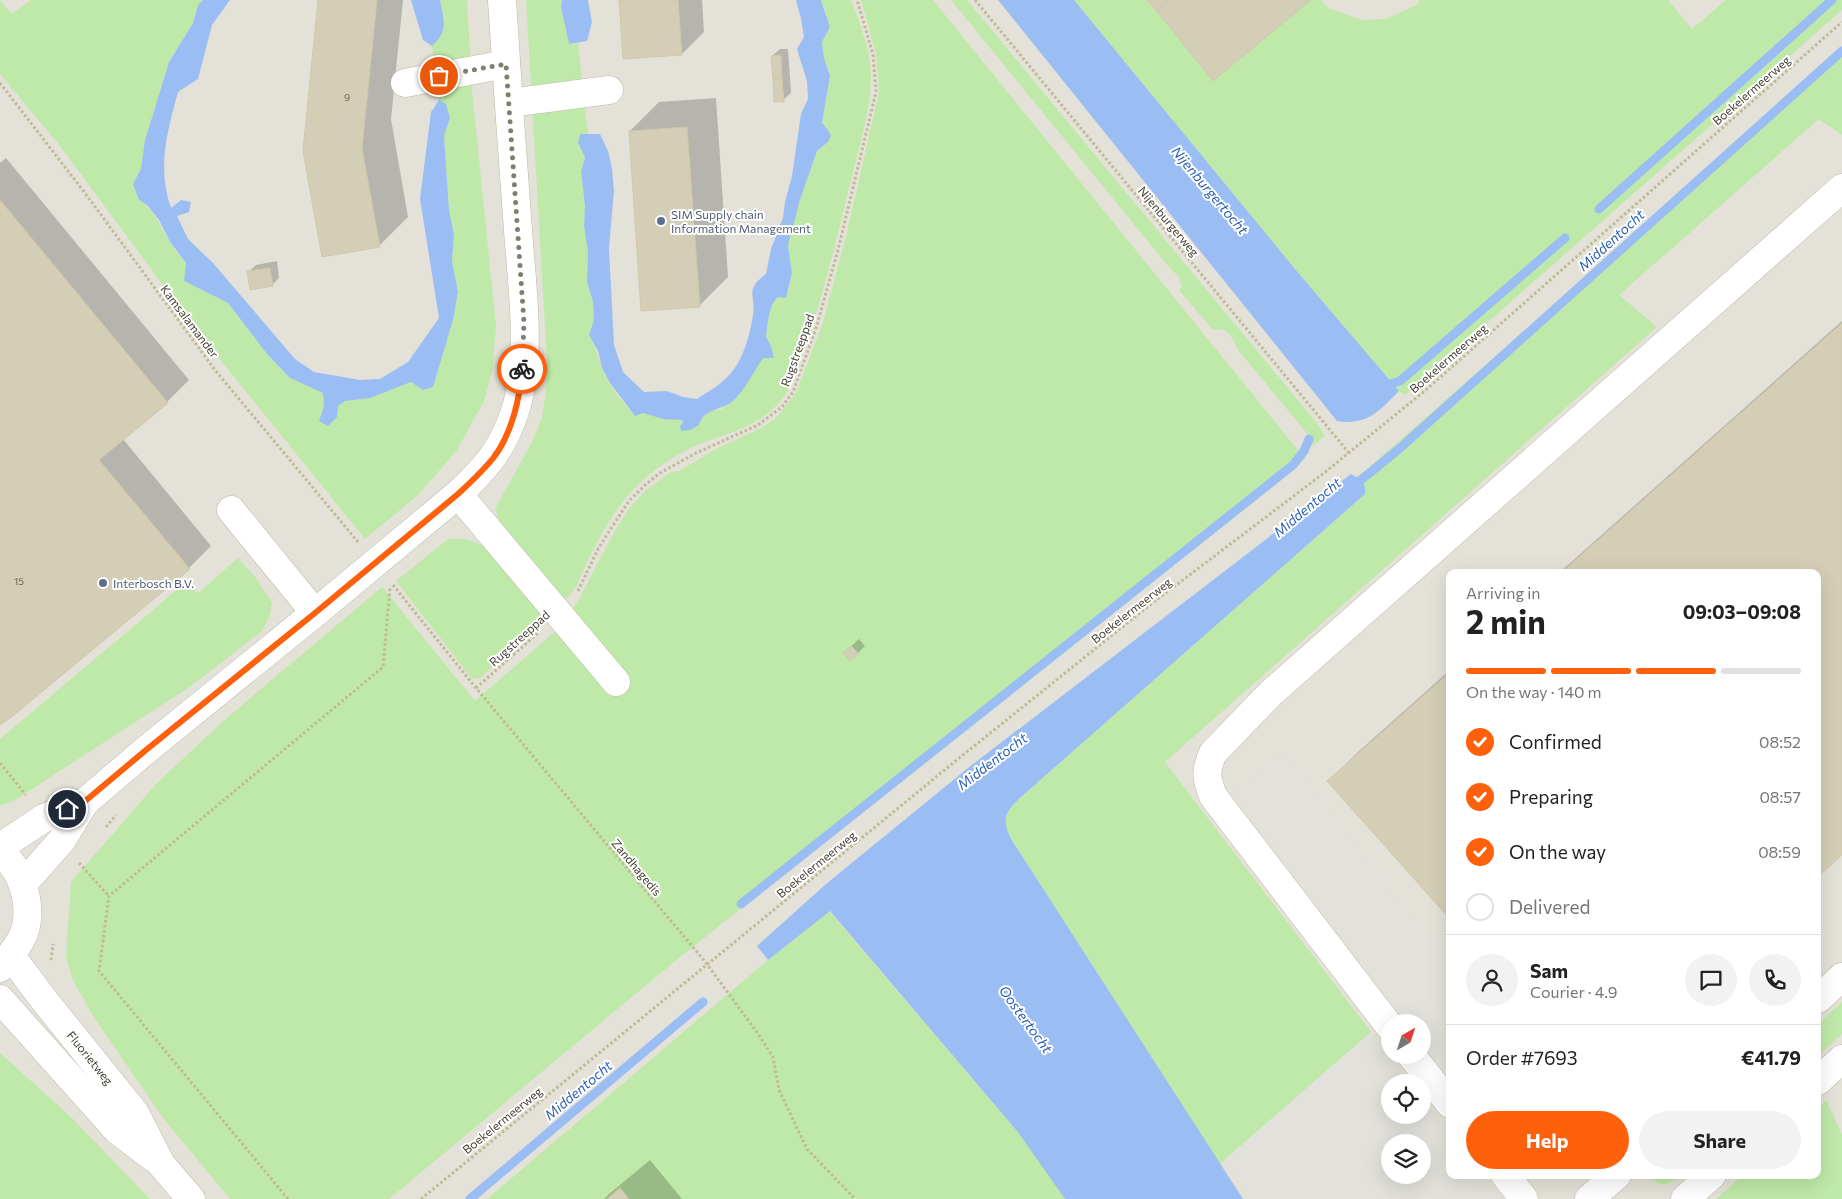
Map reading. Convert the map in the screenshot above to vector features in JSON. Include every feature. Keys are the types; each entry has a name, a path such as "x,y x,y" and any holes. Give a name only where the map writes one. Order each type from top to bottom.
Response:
{"street":[{"path":"0,847 44,818 84,802 315,613 383,572 458,494 478,476 495,456 514,414 520,385 524,323 502,0"},
{"path":"405,83 506,64"},
{"path":"509,103 609,90"},
{"path":"1381,1015 1213,796 1207,779 1208,765 1213,753 1271,693 1842,188"},
{"path":"458,494 616,682"},
{"path":"231,510 315,613"},
{"path":"23,884 62,840 84,802"},
{"path":"0,852 12,863 23,884 27,908 24,932 5,962"},
{"name":"Fluorietweg","path":"5,962 44,1000 135,1113 161,1164"},
{"path":"1821,996 1842,977"},
{"name":"Fluorietweg","path":"0,999 117,1130 161,1164 191,1199"},
{"path":"1821,1078 1842,1059"},
{"path":"1418,1064 1446,1099"},
{"path":"1508,1179 1524,1199"},
{"path":"1589,1199 1612,1179"},
{"path":"1685,1199 1708,1179"}],"path":[{"name":"Rugstreeppad","path":"476,688 570,604 581,587 598,549 608,533 629,501 644,486 660,473 696,453 758,425 782,406 793,392 822,306 876,92 873,54 857,0"},
{"name":"Nijenburgerweg","path":"976,0 1349,453"},
{"name":"Boekelermeerweg","path":"421,1199 1146,608 1349,453 1427,389 1842,22"},
{"name":"Kamsalamander","path":"0,83 85,193 215,370 383,572"},
{"name":"Zandhagedis","path":"383,572 476,688 707,964 773,1056 780,1090 807,1149 855,1199"},
{"path":"288,1199 99,970 109,896 383,667 383,572"}],"shaded area":[{"path":"0,0 1842,0 1842,1199 0,1199"},
{"path":"1284,753 1446,963 1446,1076 1431,1055 1431,1014 1400,1014 1233,793"},
{"path":"1371,1032 1381,1045 1381,1064 1395,1064 1403,1074 1381,1074 1381,1124 1431,1124 1431,1112 1446,1132 1446,1179 1482,1179 1497,1199 1253,1199 1224,1160"}],"green space":[{"path":"0,0 12,14 31,0 203,0 198,5 193,23 169,62 145,140 139,199 153,213 171,244 186,263 184,281 228,303 267,354 290,378 324,393 324,406 320,421 337,417 338,406 345,401 370,398 411,382 423,390 433,386 453,320 458,292 452,261 454,235 449,210 444,136 450,118 446,105 439,100 432,46 441,35 444,25 440,0 467,0 472,90 496,326 492,372 484,401 457,450 417,496 365,539 197,331 60,146 0,74"},
{"path":"526,0 562,0 561,7 569,44 578,43 588,134 580,134 578,143 585,157 581,172 585,206 584,226 588,252 587,282 593,302 594,320 589,335 608,381 635,416 643,413 663,419 682,420 683,424 701,419 708,412 722,409 771,346 766,337 769,313 774,299 788,294 792,273 788,245 800,200 817,151 828,142 828,130 822,123 830,76 824,58 822,42 827,34 826,12 821,0 851,0 864,37 871,67 866,119 825,284 797,370 784,397 762,418 741,429 678,455 639,483 614,514 587,562 575,589 561,603 506,537 495,509 533,440 542,417 546,392 547,361"},
{"path":"861,0 933,0 1305,459 674,962 389,1199 230,1199 163,1118 93,1016 73,980 66,956 71,882 156,784 229,716 382,587 475,701 559,628 578,601 612,536 628,510 645,491 671,472 679,471 716,449 765,426 777,417 796,393 823,322 846,237 879,92 876,54"},
{"path":"951,0 967,0 1320,427 1325,436 1313,446 1305,431 1239,351 1230,335 1222,329 1213,330 1179,290 1182,287 1179,277 1168,266"},
{"path":"1074,0 1321,0 1328,8 1362,20 1386,19 1416,5 1420,0 1668,0 1692,29 1726,0 1842,0 1842,10 1405,395 1399,391 1295,269"},
{"path":"1842,51 1842,135 1819,119 1619,295 1657,327 1165,762 1371,1032 1220,1164 1012,841 1006,823 1008,812 1021,797 1365,494 1364,485 1358,477"},
{"path":"448,539 467,539 493,550 548,615 480,678 472,679 396,581"},
{"path":"238,558 256,578 272,603 269,617 262,631 191,686 12,802 0,805 0,739 186,582 198,593"},
{"path":"829,911 1017,1131 1065,1199 487,1199 768,960"},
{"path":"1842,1002 1842,1034 1821,1053 1821,1021"},
{"path":"0,1053 72,1118 150,1199 0,1199"},
{"path":"1826,1100 1842,1134 1842,1199 1716,1199 1738,1179 1821,1179 1821,1105"},
{"path":"1652,1179 1676,1179 1665,1184"}],"water":[{"path":"203,0 230,0 212,25 198,79 178,92 167,136 164,164 167,193 171,208 181,200 191,202 189,212 177,216 188,239 213,263 295,359 314,372 360,380 380,379 408,362 439,318 420,199 431,112 439,100 446,104 450,118 444,136 449,210 454,235 452,261 458,292 453,320 433,387 423,390 411,382 370,398 345,401 338,406 337,417 328,426 319,421 324,406 323,393 290,378 267,354 228,303 184,281 186,263 170,242 159,220 147,205 139,200 133,184 141,169 145,140 169,62 193,23 198,5"},
{"path":"411,0 440,0 444,25 441,35 432,46 423,40"},
{"path":"562,0 588,0 592,22 587,41 569,44 561,7"},
{"path":"796,0 821,0 830,27 822,42 824,58 830,76 822,123 831,136 828,142 817,151 800,200 788,245 792,273 786,298 778,297 770,310 766,337 774,358 763,358 746,386 733,401 705,415 699,425 690,430 681,431 680,425 683,424 682,420 663,419 643,413 635,416 610,383 602,368 598,351 589,335 594,320 593,302 587,282 588,252 584,226 585,206 581,172 585,157 578,143 580,134 600,134 608,151 612,169 614,191 609,248 614,345 623,372 644,392 667,391 683,397 697,399 724,381 740,360 746,346 752,322 754,308 753,289 755,284 766,274 771,249 783,218 792,176 801,114 808,99 807,81 797,49 804,37"},
{"name":"Nijenburgertocht","path":"998,0 1074,0 1295,269 1399,391 1379,411 1357,421 1337,421"},
{"name":"Oostertocht","path":"1351,474 1364,484 1365,494 1021,797 1012,806 1006,817 1009,835 1243,1199 1065,1199 1017,1131 830,911 768,960 757,946 826,884 968,768"}],"building":[{"path":"318,0 377,0 362,148 380,247 322,257 303,151"},
{"path":"619,0 678,0 682,55 623,59"},
{"path":"1147,0 1169,0 1156,10"},
{"path":"1169,0 1311,0 1213,81 1156,10"},
{"path":"781,55 782,78 773,79 771,56"},
{"path":"782,78 784,102 774,102 773,79"},
{"path":"687,127 700,307 641,311 629,131"},
{"path":"0,200 168,403 99,460 190,569 0,725"},
{"path":"270,268 273,286 250,290 247,271"},
{"path":"1842,323 1842,855 1821,874 1821,569 1565,569"},
{"path":"851,646 859,654 850,661 843,653"},
{"path":"1446,676 1446,915 1327,781"},
{"path":"620,1188 629,1199 607,1199"}],"waterway":[{"name":"Middentocht","path":"1599,209 1832,0"},
{"name":"Middentocht","path":"1351,488 1399,449 1842,51"},
{"name":"Middentocht","path":"1381,387 1400,381 1565,238"},
{"name":"Middentocht","path":"741,904 1293,465 1304,451 1309,439"},
{"name":"Middentocht","path":"470,1199 703,1002"}],"way so far":[{"path":"439,76 506,64 524,323 522,369"}],"place":[{"name":"SIM Supply chain Information Management","path":"661,221"},
{"name":"Interbosch B.V.","path":"103,583"}],"route":[{"path":"67,809 84,802 315,613 478,476 495,456 514,414 522,369"}]}
